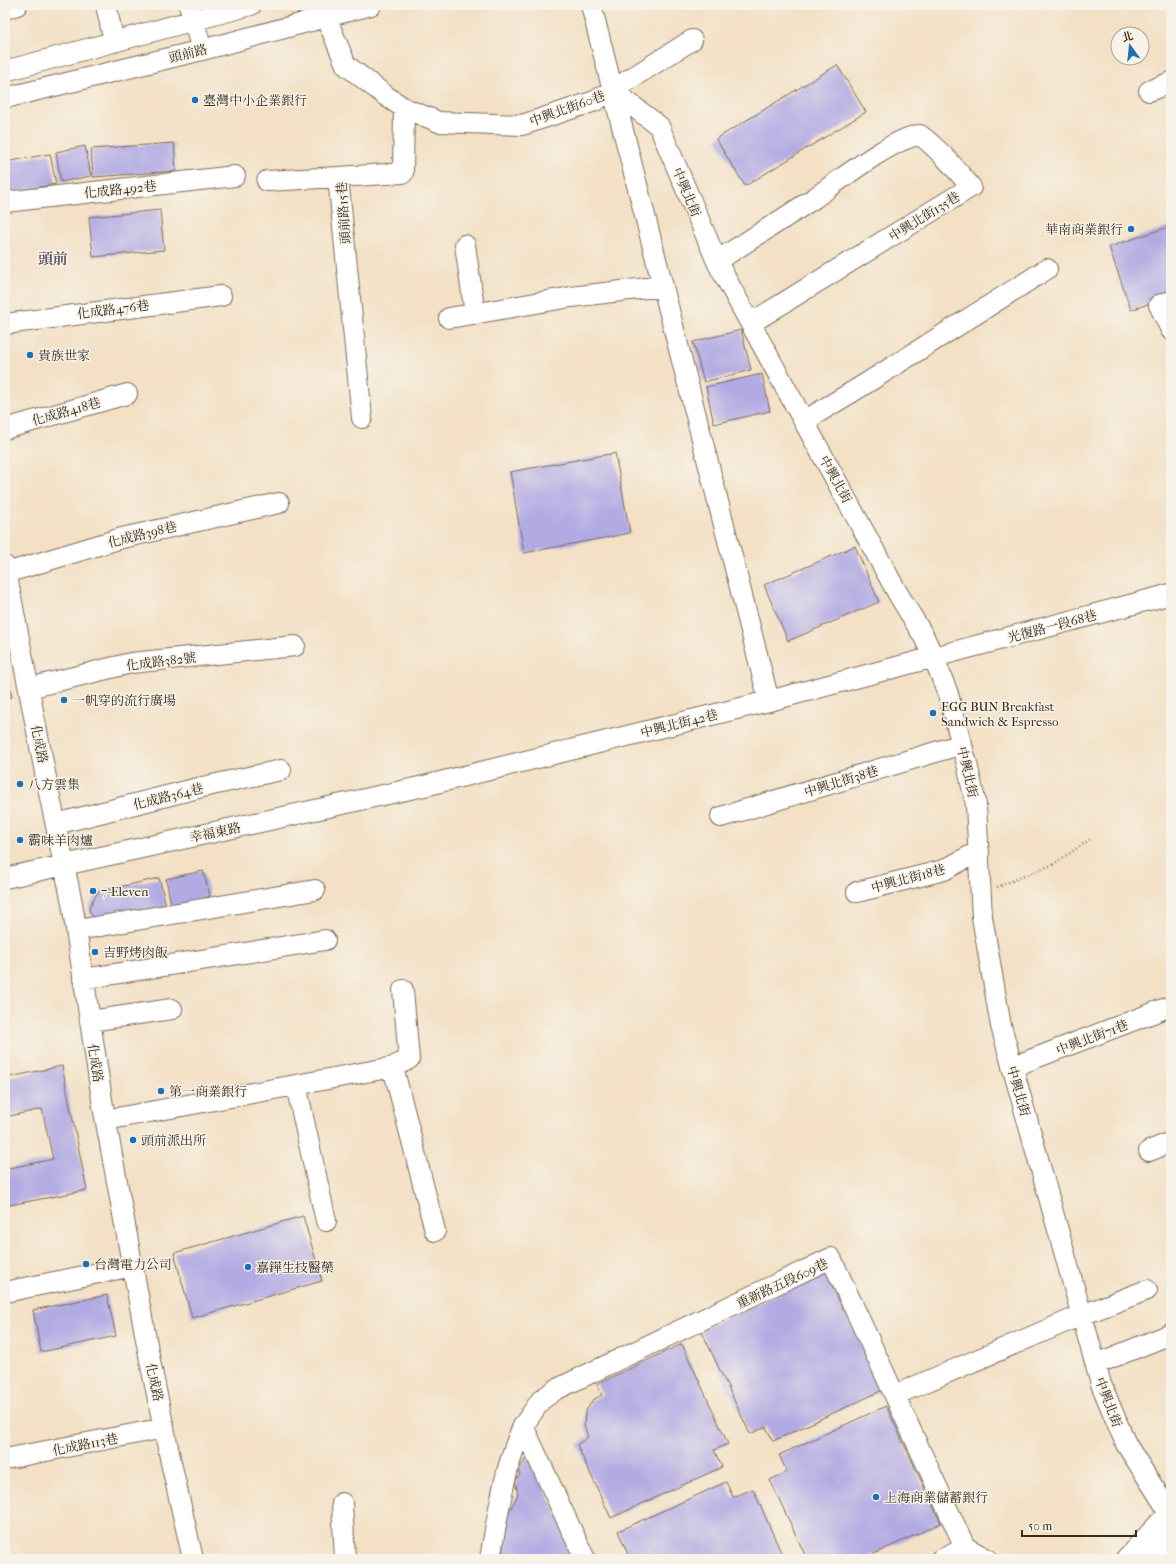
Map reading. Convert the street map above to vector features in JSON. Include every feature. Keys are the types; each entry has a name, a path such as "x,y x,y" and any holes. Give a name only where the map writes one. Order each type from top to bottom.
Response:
{"main road":[{"path":"1127,1559 1171,1513"},
{"path":"1150,1559 1171,1536"}],"street":[{"path":"5,9 17,5"},
{"path":"106,5 114,42"},
{"path":"5,70 114,42 192,12 251,5"},
{"name":"頭前路","path":"5,98 202,50 325,11 371,5"},
{"path":"591,5 769,701"},
{"path":"325,11 346,65 404,108"},
{"path":"192,12 202,50"},
{"name":"中興北街60巷","path":"404,108 439,122 522,125 595,101 692,40"},
{"path":"1149,91 1171,82"},
{"name":"中興北街","path":"613,91 659,126 718,264 897,592 924,637 934,658 948,694 962,744 976,805 982,917 999,1018 1012,1067 1101,1384 1126,1444 1171,1513"},
{"name":"頭前路15巷","path":"362,418 338,177 404,173 404,108"},
{"name":"中興北街135巷","path":"718,264 723,257 800,208 880,152 913,136 920,135 929,142 948,160 971,187 751,323"},
{"name":"化成路492巷","path":"5,202 235,176"},
{"path":"267,181 338,177"},
{"path":"465,245 475,314"},
{"path":"804,421 1047,269"},
{"path":"449,318 571,297 663,286"},
{"name":"化成路476巷","path":"5,324 221,296"},
{"path":"1171,301 1159,305 1171,330"},
{"name":"化成路418巷","path":"5,429 127,394"},
{"name":"化成路398巷","path":"6,569 122,538 279,503"},
{"name":"化成路","path":"6,569 77,930 106,1120 133,1266 164,1428 193,1559"},
{"name":"光復路一段68巷","path":"934,658 1171,594"},
{"name":"化成路382號","path":"29,688 131,663 295,646"},
{"name":"中興北街42巷","path":"424,786 769,701 934,658"},
{"name":"中興北街38巷","path":"721,817 962,744"},
{"name":"化成路364巷","path":"56,824 198,788 281,770"},
{"name":"幸福東路","path":"5,878 424,786"},
{"name":"中興北街18巷","path":"857,892 944,870 979,851"},
{"path":"77,930 315,890"},
{"path":"84,979 324,940"},
{"path":"106,1120 393,1067 409,1059 403,990"},
{"name":"中興北街71巷","path":"1012,1067 1171,1006"},
{"path":"90,1021 172,1009"},
{"path":"393,1067 435,1231"},
{"path":"296,1085 326,1222"},
{"path":"1149,1151 1171,1142"},
{"name":"重新路五段609巷","path":"490,1559 505,1474 516,1442 524,1426 541,1400 555,1390 831,1258 967,1553"},
{"path":"5,1292 133,1266"},
{"path":"895,1395 1082,1315 1148,1290"},
{"path":"1096,1364 1171,1334"},
{"path":"524,1426 585,1559"},
{"name":"化成路113巷","path":"5,1460 164,1428"},
{"path":"342,1503 345,1559"},
{"path":"941,1559 967,1553 987,1559"}],"path":[{"path":"981,893 1054,864 1092,838"}],"building":[{"path":"837,65 866,112 745,186 716,139"},
{"path":"174,143 176,171 93,177 91,149"},
{"path":"85,146 91,176 61,182 56,152"},
{"path":"50,154 56,184 5,193 5,162"},
{"path":"160,210 164,250 93,257 89,217"},
{"path":"1171,226 1171,296 1131,310 1109,247"},
{"path":"741,330 751,370 704,382 693,342"},
{"path":"762,374 770,411 714,424 706,387"},
{"path":"615,453 630,533 524,553 510,472"},
{"path":"855,546 879,602 788,641 764,585"},
{"path":"5,666 12,697 5,699"},
{"path":"203,871 210,896 172,909 166,879"},
{"path":"159,878 167,909 95,919 90,913 89,907 98,892"},
{"path":"62,1066 87,1190 5,1206 5,1169 53,1159 42,1109 5,1117 5,1078"},
{"name":"嘉鏵生技醫藥","path":"303,1216 322,1281 192,1318 174,1253"},
{"path":"828,1271 883,1390 773,1441 766,1427 750,1434 701,1330"},
{"path":"107,1295 116,1336 41,1352 33,1310"},
{"path":"682,1344 728,1444 714,1450 722,1467 611,1518 577,1445 588,1437 584,1425 585,1412 593,1400 602,1395 597,1384"},
{"path":"886,1406 941,1523 863,1559 807,1559 770,1480 787,1472 779,1455"},
{"path":"528,1455 580,1559 502,1559 507,1516 518,1494 515,1481 520,1475 518,1471"},
{"path":"726,1482 733,1497 753,1489 784,1559 630,1559 618,1531"}],"place":[{"name":"臺灣中小企業銀行","path":"195,100"},
{"name":"華南商業銀行","path":"1131,229"},
{"name":"貴族世家","path":"30,355"},
{"name":"一帆穿的流行廣場","path":"64,700"},
{"name":"EGG BUN Breakfast Sandwich & Espresso","path":"933,713"},
{"name":"八方雲集","path":"20,784"},
{"name":"霸味羊肉爐","path":"20,840"},
{"name":"7-Eleven","path":"93,891"},
{"name":"吉野烤肉飯","path":"95,952"},
{"name":"第一商業銀行","path":"161,1091"},
{"name":"頭前派出所","path":"133,1140"},
{"name":"台灣電力公司","path":"86,1264"},
{"name":"嘉鏵生技醫藥","path":"248,1267"},
{"name":"上海商業儲蓄銀行","path":"876,1497"}],"district":[{"name":"頭前","path":"53,259"}]}
